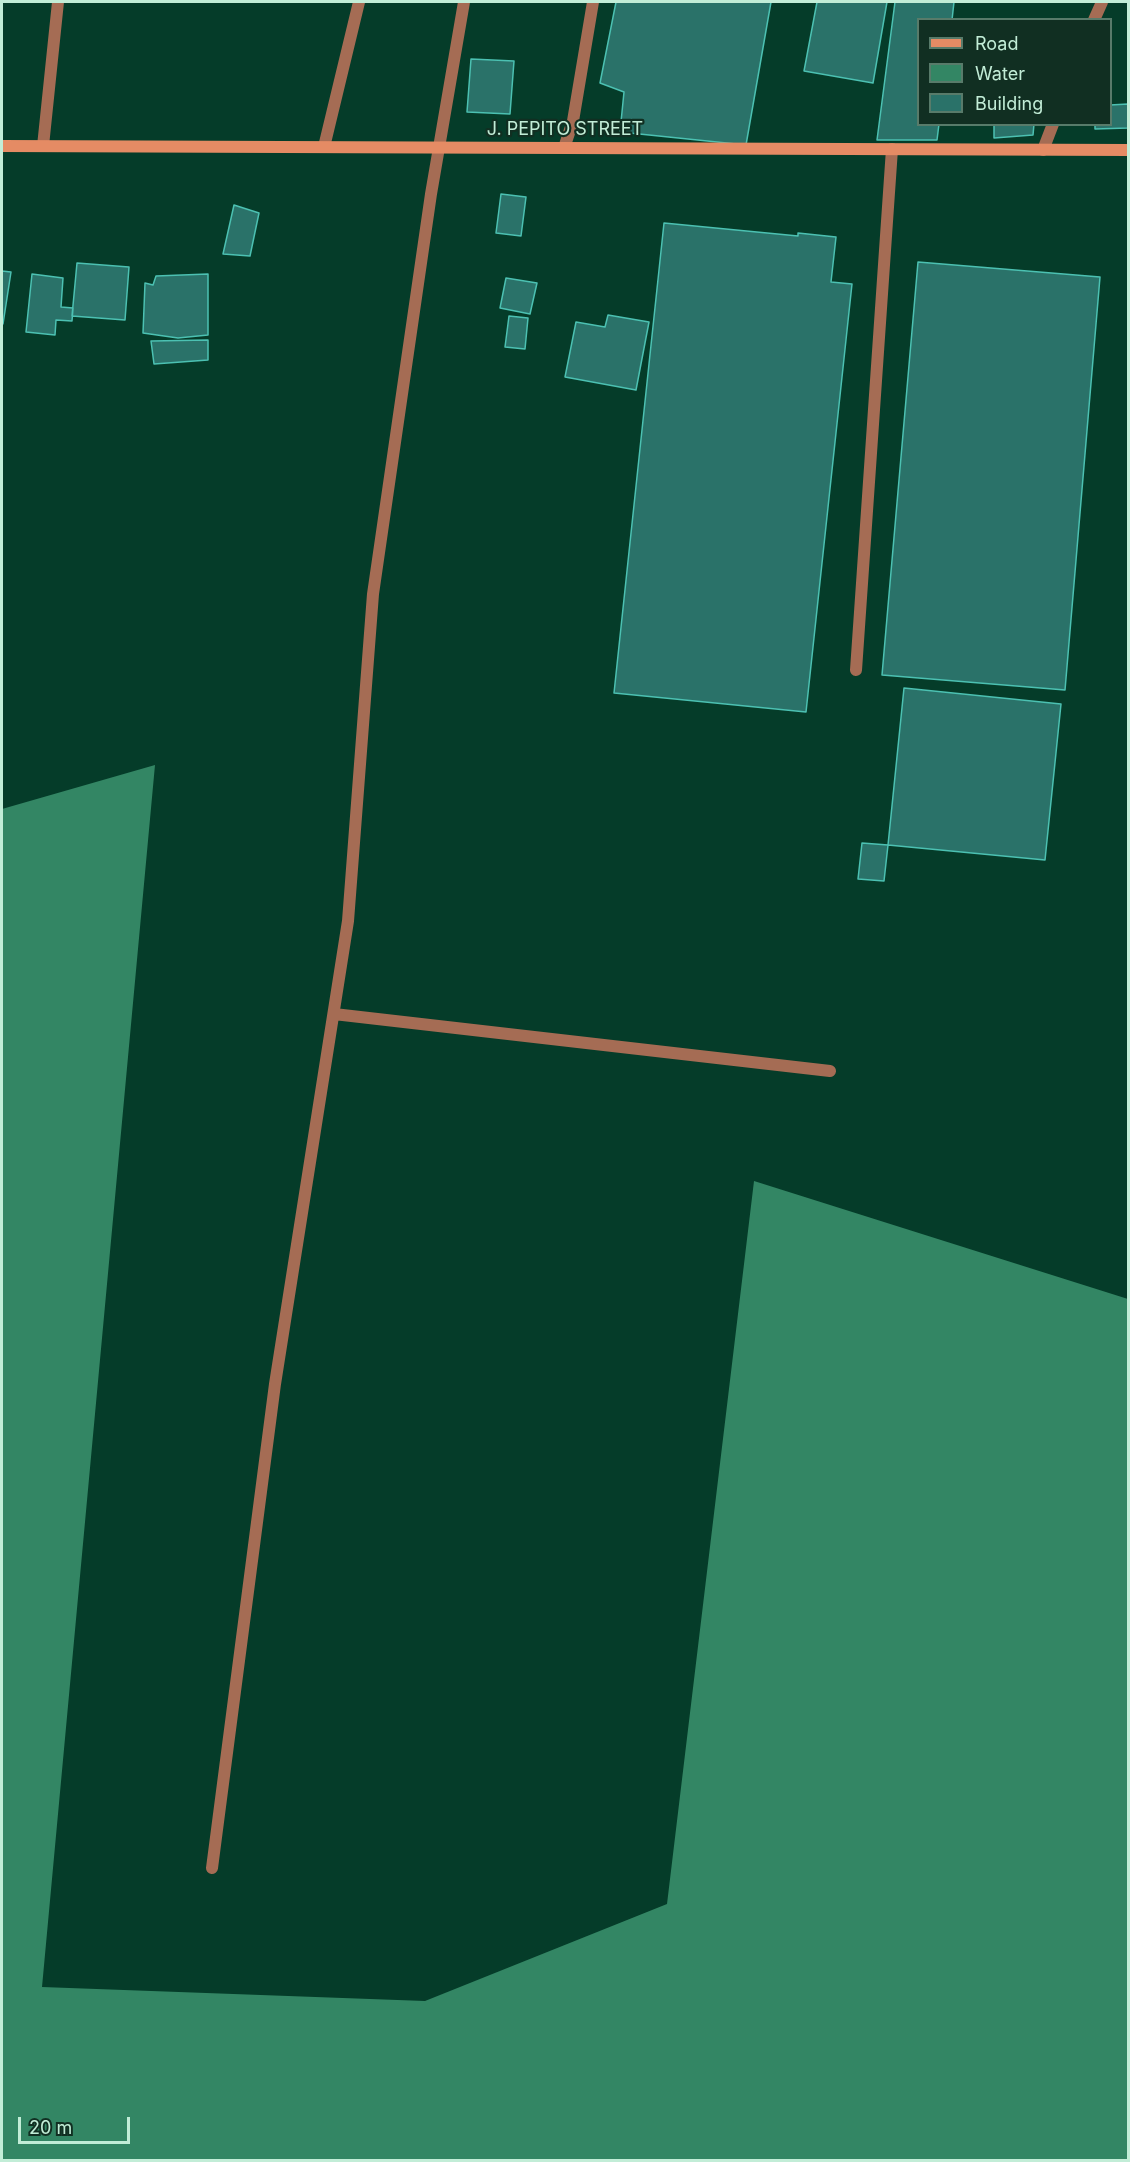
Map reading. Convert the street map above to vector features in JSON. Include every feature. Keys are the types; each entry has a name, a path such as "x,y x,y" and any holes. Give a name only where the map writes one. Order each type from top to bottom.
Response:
{"street":[{"name":"J. PEPITO STREET","path":"2,146 1128,150"}],"lane":[{"path":"43,146 58,2"},
{"path":"324,147 359,2"},
{"path":"212,1868 275,1384 348,921 374,594 439,147 464,2"},
{"path":"564,148 573,121 593,2"},
{"path":"1095,18 1102,2"},
{"path":"1043,150 1052,126"},
{"path":"856,670 892,149"},
{"path":"334,1014 830,1071"}],"water":[{"path":"155,765 42,1987 425,2001 667,1904 754,1181 1128,1299 1128,2160 2,2160 2,809"}],"building":[{"path":"616,2 771,2 746,145 620,132 624,92 600,83"},
{"path":"817,2 887,2 873,83 804,71"},
{"path":"895,2 954,2 952,18 917,18 917,126 939,126 937,140 877,140"},
{"path":"471,59 514,61 510,114 467,112"},
{"path":"1128,104 1128,128 1095,129 1095,126 1112,126 1112,105"},
{"path":"994,126 1034,126 1033,135 994,138"},
{"path":"501,194 526,197 521,236 496,233"},
{"path":"234,205 259,213 250,256 223,254"},
{"path":"664,223 798,236 798,233 836,237 831,282 852,284 806,712 614,693"},
{"path":"918,262 1100,277 1065,690 882,675"},
{"path":"77,263 129,267 125,320 72,316"},
{"path":"2,271 11,272 3,324 2,324"},
{"path":"32,274 63,278 61,307 73,308 72,321 56,320 55,335 26,332"},
{"path":"208,274 208,335 178,338 143,333 145,283 153,285 156,276"},
{"path":"506,278 537,283 530,314 500,308"},
{"path":"608,315 649,322 636,390 565,377 576,322 605,327"},
{"path":"509,316 528,318 525,349 505,347"},
{"path":"208,340 208,360 154,364 151,341"},
{"path":"904,688 1061,704 1045,860 888,845"},
{"path":"862,843 888,845 884,881 858,879"}]}
